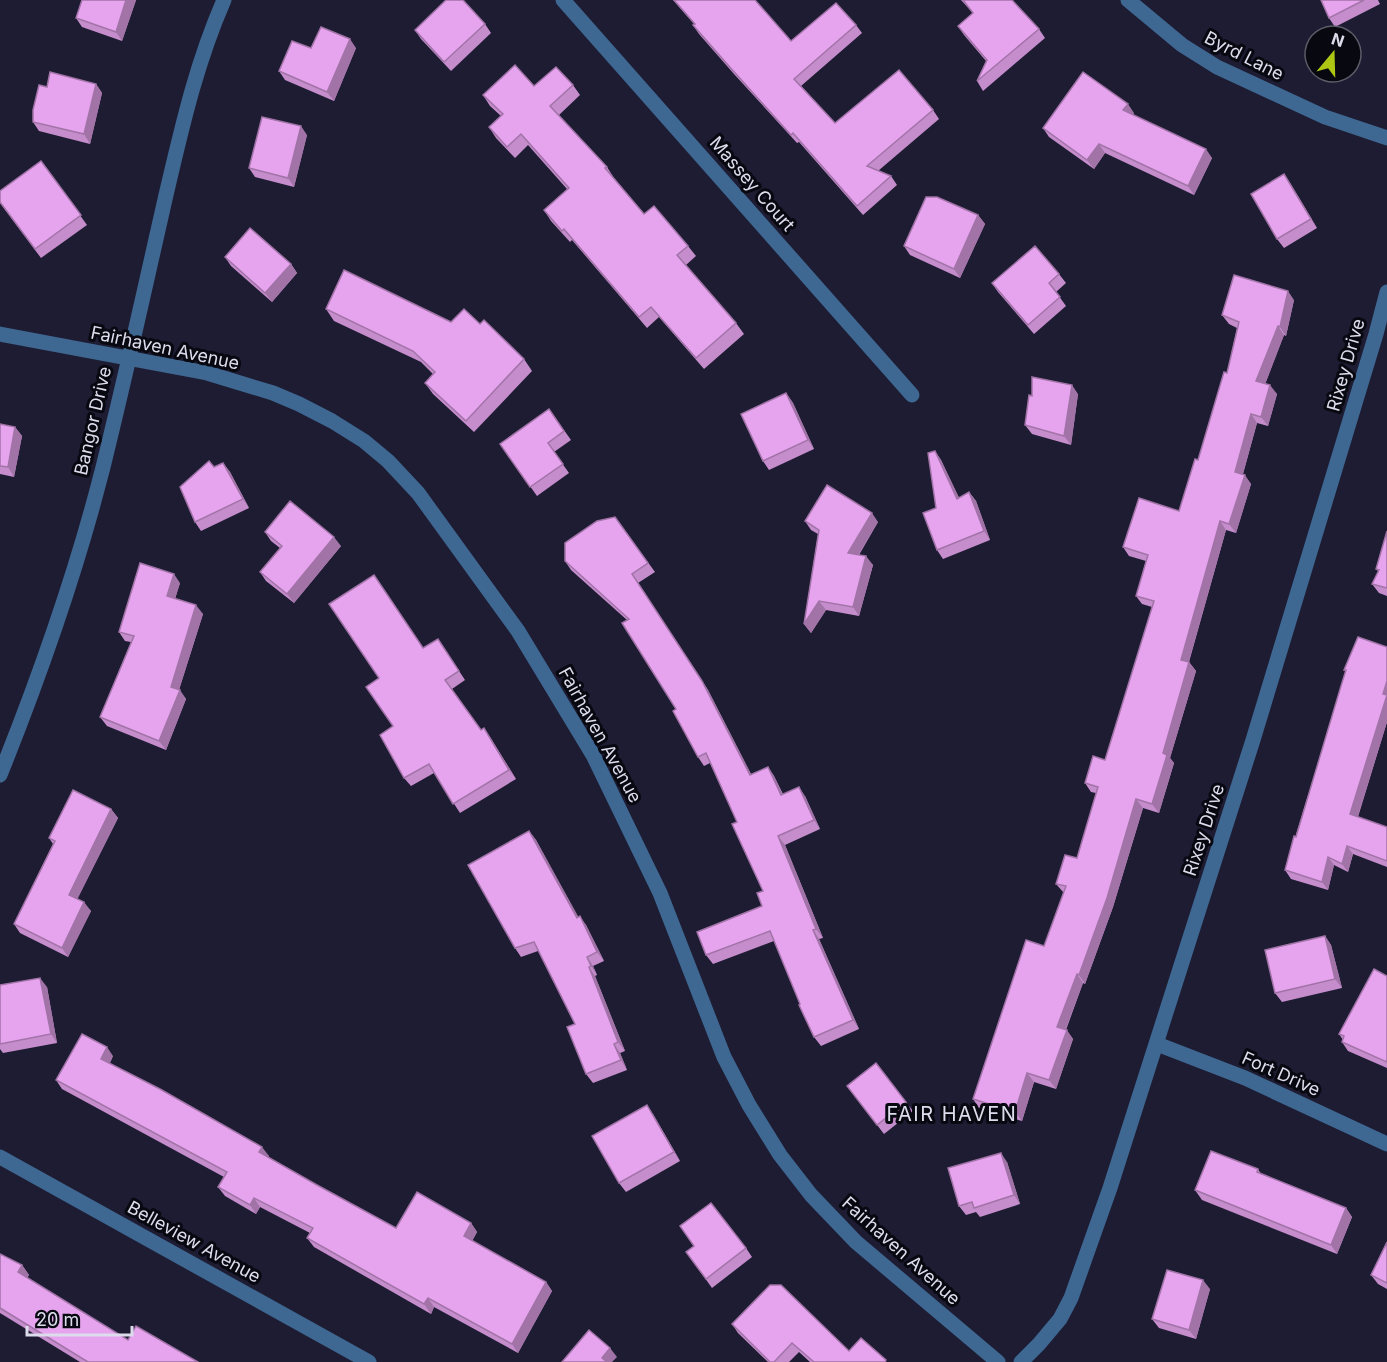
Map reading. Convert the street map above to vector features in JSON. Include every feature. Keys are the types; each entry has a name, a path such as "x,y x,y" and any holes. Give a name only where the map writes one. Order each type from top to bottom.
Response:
{"street":[{"name":"Bangor Drive","path":"0,775 33,692 85,536 112,431 190,91 210,32 224,0"},
{"name":"Massey Court","path":"563,0 912,395"},
{"name":"Byrd Lane","path":"1128,0 1182,45 1217,67 1325,117 1387,138"},
{"name":"Rixey Drive","path":"1021,1362 1060,1318 1071,1298 1110,1188 1253,740 1387,292"},
{"name":"Fairhaven Avenue","path":"0,334 207,373 273,393 299,404 364,441 388,461 418,493 518,631 593,756 660,893 724,1057 749,1105 780,1155 811,1195 856,1242 998,1362"},
{"name":"Fort Drive","path":"1157,1044 1245,1078 1387,1144"},
{"name":"Belleview Avenue","path":"0,1156 369,1362"}],"building":[{"path":"82,0 126,0 116,32 76,18"},
{"path":"446,0 463,0 485,24 444,62 415,30"},
{"path":"674,0 755,0 791,41 836,3 856,25 794,79 835,123 899,70 933,110 867,166 891,176 857,206 793,133 791,135 728,65"},
{"path":"963,0 1012,0 1039,29 977,81 987,60 958,26 973,13"},
{"path":"1321,0 1364,0 1329,18"},
{"path":"321,27 350,39 327,92 279,71 292,41 311,48"},
{"path":"515,65 534,86 556,67 573,85 550,106 607,167 605,168 644,214 654,206 688,246 677,255 736,323 696,358 651,307 639,317 564,229 562,231 544,210 569,188 521,134 507,147 489,127 503,114 483,95"},
{"path":"50,72 96,84 84,134 33,122 33,110 39,85 47,87"},
{"path":"1083,72 1128,104 1123,110 1206,149 1188,186 1099,144 1087,160 1043,128"},
{"path":"262,117 301,126 288,178 249,168"},
{"path":"41,161 81,215 35,249 0,202 0,191"},
{"path":"1284,174 1311,219 1277,239 1251,194"},
{"path":"926,197 937,197 978,215 954,269 904,246"},
{"path":"250,228 291,264 265,293 225,257"},
{"path":"1035,246 1059,274 1049,283 1060,297 1028,325 992,283"},
{"path":"344,270 451,322 464,309 480,324 484,320 524,359 466,421 425,383 435,372 413,351 326,309"},
{"path":"1234,275 1288,291 1280,327 1278,326 1256,381 1270,385 1261,417 1251,414 1235,472 1245,475 1229,524 1220,521 1181,660 1189,662 1163,753 1167,755 1152,804 1136,799 1107,898 1057,1027 1067,1030 1049,1080 1027,1073 1015,1112 973,1099 1026,940 1044,946 1066,886 1056,884 1065,855 1077,858 1098,787 1085,783 1093,756 1105,760 1154,601 1136,596 1148,555 1123,547 1139,498 1179,511 1195,459 1198,460 1224,372 1227,373 1239,322 1222,315"},
{"path":"1032,377 1072,385 1064,436 1025,425 1029,395 1032,396"},
{"path":"786,393 808,440 763,461 741,414"},
{"path":"549,409 564,431 548,443 563,464 530,487 500,444"},
{"path":"0,424 15,427 8,467 0,466"},
{"path":"935,451 957,499 969,492 984,531 937,550 923,513 936,508 928,453"},
{"path":"209,461 214,467 223,463 243,499 195,522 180,487"},
{"path":"827,485 872,513 848,553 866,556 853,607 819,601 804,624 819,530 805,521"},
{"path":"290,501 334,537 287,594 260,572 282,546 265,532"},
{"path":"615,517 648,563 632,574 702,681 750,775 768,767 781,795 799,787 814,820 778,836 816,929 813,930 853,1020 814,1037 770,931 706,955 697,932 762,906 757,893 763,891 732,824 737,822 706,753 698,757 673,711 676,709 622,623 629,619 565,561 565,543 597,521"},
{"path":"1387,531 1387,588 1372,584 1379,570 1376,569"},
{"path":"140,563 174,574 167,596 196,605 171,687 180,690 159,741 100,717 134,636 119,632"},
{"path":"374,575 423,648 438,639 459,671 445,680 481,730 484,728 509,770 453,804 429,764 404,778 380,735 393,726 366,687 379,678 329,604"},
{"path":"1358,637 1387,647 1387,681 1383,694 1387,695 1350,814 1387,827 1387,861 1347,846 1342,864 1328,857 1322,882 1285,870 1346,670 1344,670"},
{"path":"73,790 111,809 69,895 84,902 62,948 14,924 55,841 49,838"},
{"path":"529,831 577,918 580,916 597,952 587,957 591,966 589,967 618,1042 614,1044 621,1060 586,1074 567,1027 575,1024 534,942 515,948 468,865"},
{"path":"1325,936 1335,979 1275,993 1265,950"},
{"path":"1374,969 1387,976 1387,1062 1342,1042 1344,1036 1339,1034"},
{"path":"40,978 51,1034 0,1044 0,985"},
{"path":"82,1034 107,1047 101,1059 160,1089 262,1147 259,1152 396,1228 417,1192 471,1223 464,1236 546,1282 512,1344 428,1298 424,1304 307,1238 313,1228 254,1198 250,1205 218,1187 227,1172 56,1080"},
{"path":"876,1063 906,1102 877,1125 847,1086"},
{"path":"647,1105 674,1152 619,1183 592,1136"},
{"path":"1211,1151 1346,1208 1331,1245 1195,1190"},
{"path":"1001,1153 1014,1195 974,1208 972,1202 959,1206 948,1168"},
{"path":"711,1203 746,1248 706,1279 686,1252 694,1246 680,1226"},
{"path":"1387,1242 1387,1283 1371,1275"},
{"path":"0,1254 22,1265 18,1272 128,1340 136,1326 198,1362 88,1362 0,1308"},
{"path":"1167,1270 1203,1280 1189,1330 1152,1319"},
{"path":"770,1285 781,1285 849,1351 861,1338 886,1360 885,1362 814,1362 792,1343 774,1362 770,1362 732,1324"},
{"path":"589,1330 610,1348 602,1358 607,1362 562,1362"}],"district":[{"name":"FAIR HAVEN","path":"952,1114"}]}
